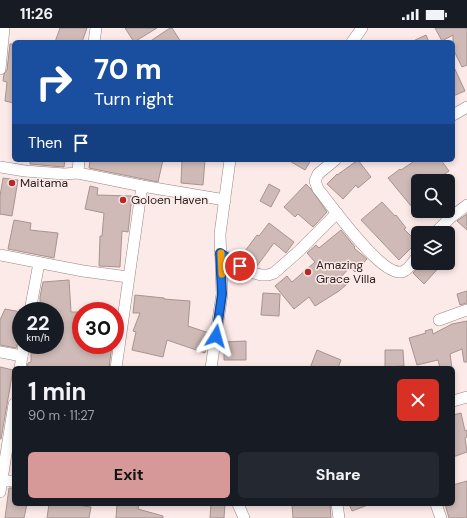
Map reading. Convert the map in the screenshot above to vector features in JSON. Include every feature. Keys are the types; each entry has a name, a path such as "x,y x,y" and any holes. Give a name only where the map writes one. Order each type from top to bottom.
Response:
{"street":[{"path":"0,69 4,28"},
{"path":"94,40 96,28"},
{"path":"353,40 362,28"},
{"path":"455,114 467,107"},
{"path":"78,172 79,162"},
{"path":"211,366 222,294 220,234 230,162"},
{"path":"333,162 318,174 315,180 318,189 336,213 362,244 386,268 395,272 403,272 411,265"},
{"path":"0,167 25,171 64,174 78,172 142,186 225,200"},
{"path":"116,366 142,186"},
{"path":"443,226 450,218 467,205"},
{"path":"220,253 250,272 261,275 274,273 299,251 336,213"},
{"path":"0,255 39,263 128,277"},
{"path":"32,302 39,263"},
{"path":"439,320 467,310"},
{"path":"0,352 12,351"},
{"path":"20,366 22,354"},
{"path":"455,400 467,397"},
{"path":"1,486 12,417"},
{"path":"1,486 12,482"},
{"path":"239,506 244,518"},
{"path":"337,506 339,518"},
{"path":"437,506 441,518"}],"building":[{"path":"60,28 87,28 83,40 56,40"},
{"path":"125,28 157,28 137,40 133,40"},
{"path":"172,28 180,40 152,40"},
{"path":"435,28 467,28 467,65 462,67 455,53 455,40 453,40 453,35 441,40"},
{"path":"426,35 428,40 415,40"},
{"path":"10,44 12,44 12,103 5,101 7,82 3,81 4,74 7,70"},
{"path":"455,69 465,91 455,95"},
{"path":"30,162 65,162 64,167 30,164"},
{"path":"90,162 163,162 158,182 89,168"},
{"path":"182,162 205,162 203,185 181,183"},
{"path":"291,162 310,162 305,170"},
{"path":"355,162 360,162 371,177 358,188 356,185 343,199 327,184"},
{"path":"413,162 442,162 449,171 445,174 411,174 411,206 388,178 400,169 401,170"},
{"path":"3,178 18,180 12,216 0,214 0,196"},
{"path":"269,184 280,190 271,207 260,201"},
{"path":"306,184 327,212 313,227 298,214 295,217 284,207"},
{"path":"90,186 98,188 97,195 132,196 128,232 122,231 120,267 99,266 100,236 102,236 104,213 85,209"},
{"path":"382,202 395,216 396,215 406,228 404,229 411,236 411,248 399,260 361,220"},
{"path":"467,214 467,230 457,221"},
{"path":"14,220 31,223 30,230 58,233 54,258 8,249"},
{"path":"269,223 294,242 286,253 274,243 257,266 242,255 257,235 259,236"},
{"path":"341,230 355,247 354,248 367,259 355,272 350,267 341,277 347,284 339,291 315,306 309,297 294,309 275,286 287,276 292,282 315,262 307,253 316,245 319,248"},
{"path":"416,270 437,270 424,284 413,273"},
{"path":"69,280 72,312 72,354 111,354 109,366 27,366 28,363 31,362 31,354 64,354 64,302 40,302 43,282"},
{"path":"467,291 467,303 460,305 457,294"},
{"path":"263,293 280,294 279,316 261,315"},
{"path":"135,295 190,301 188,326 209,333 205,353 167,340 163,357 132,350 136,332 133,331 140,313 133,313"},
{"path":"5,309 12,310 12,347 0,345 0,320"},
{"path":"467,321 467,362 464,362 462,349 450,354 452,366 440,366 438,360 417,365 409,338 426,333 425,331 432,329 433,334 452,324"},
{"path":"246,341 246,360 224,360 224,342"},
{"path":"317,350 341,360 339,366 311,366"},
{"path":"385,350 403,350 404,366 385,366"},
{"path":"0,367 12,370 12,376 0,439"},
{"path":"461,413 465,431 467,430 467,437 465,438 467,452 455,456 455,414"},
{"path":"467,481 467,518 449,518 446,506 455,506 455,484"},
{"path":"9,488 12,488 12,506 27,506 24,518 5,518"},
{"path":"49,506 91,507 89,518 47,518"},
{"path":"117,506 139,506 138,509 163,516 163,518 116,518"},
{"path":"211,506 225,506 224,518 210,518"},
{"path":"292,506 330,506 331,518 293,518"},
{"path":"350,506 365,506 352,511"}],"slow traffic":[{"path":"221,253 222,274"}],"place":[{"name":"Maitama","path":"12,183"},
{"name":"Goloen Haven","path":"123,200"},
{"name":"Amazing Grace Villa","path":"308,272"}],"route":[{"path":"216,336 222,294 222,264 220,253 240,266"}]}
